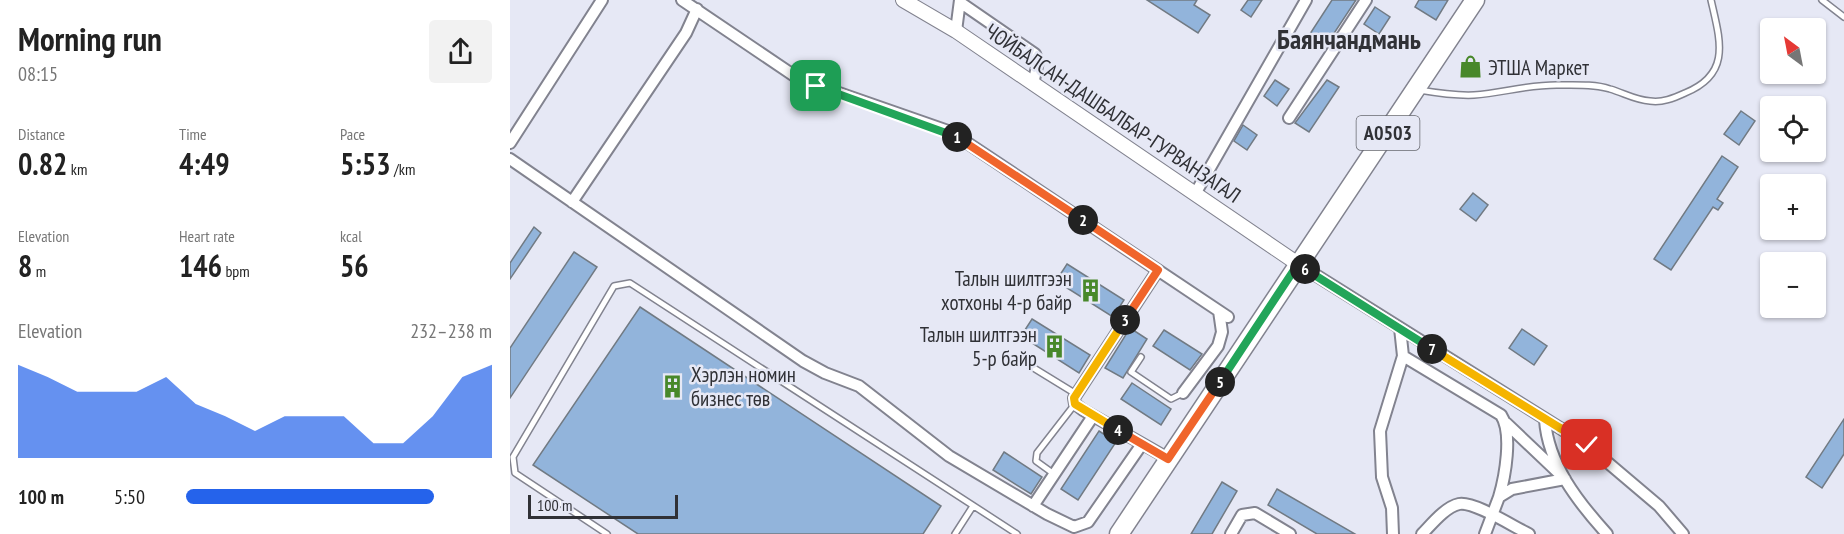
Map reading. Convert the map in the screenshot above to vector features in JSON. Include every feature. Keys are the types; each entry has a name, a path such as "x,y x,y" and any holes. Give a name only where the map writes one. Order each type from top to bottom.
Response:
{"main road":[{"name":"A0503","path":"1119,534 1475,0"}],"street":[{"path":"510,143 602,0"},
{"path":"682,0 800,79 951,132 1223,314 1218,346 1184,393"},
{"name":"ЧОЙБАЛСАН-ДАШБАЛБАР-ГУРВАНЗАГАЛ","path":"903,0 956,31 1298,264"},
{"path":"1195,194 1306,0"},
{"path":"1289,118 1366,0"},
{"path":"956,31 959,1 1035,54 1038,62 1033,84"},
{"path":"572,202 686,33 698,9"},
{"path":"510,159 803,361 825,373 859,386 949,456 1033,506 1074,527 1088,522 1142,444"},
{"path":"1298,264 1587,445 1659,506 1683,534"},
{"path":"1158,270 1075,399 1093,416 1168,459"},
{"path":"1393,534 1392,508 1382,477 1380,430 1402,356 1400,328"},
{"path":"1402,356 1501,415 1506,423 1565,480 1607,534"},
{"path":"1033,506 1093,416"},
{"path":"1545,420 1547,438 1565,480"},
{"path":"1485,534 1506,475 1506,423"},
{"path":"1499,497 1512,489 1565,480"},
{"path":"1422,534 1441,515 1458,504 1474,506 1529,534"},
{"path":"1231,534 1242,515 1255,513 1290,534"}],"lane":[{"path":"1417,90 1448,95 1474,95 1520,86 1560,85 1610,89 1632,98 1653,102 1671,99 1704,84 1720,57 1720,43 1711,0"},
{"path":"1822,0 1844,17"},
{"path":"607,534 515,473 513,457 614,286 630,283 1017,534"},
{"path":"1141,357 1131,372 1171,399 1184,393"},
{"path":"1019,359 1075,399 1037,453 1036,460 1054,474"},
{"path":"955,534 973,506"}],"building":[{"path":"1147,0 1197,0 1194,5 1210,15 1198,33"},
{"path":"1248,0 1262,0 1251,17 1241,10"},
{"path":"1332,0 1356,0 1323,50 1306,40"},
{"path":"1419,0 1448,0 1436,20 1415,7"},
{"path":"1375,7 1390,17 1379,34 1364,24"},
{"path":"1275,80 1289,89 1277,106 1264,96"},
{"path":"1327,80 1339,87 1309,132 1295,123"},
{"path":"1741,111 1755,121 1739,145 1724,134"},
{"path":"1243,125 1257,135 1247,150 1234,141"},
{"path":"1722,156 1738,167 1717,199 1723,203 1718,210 1713,207 1671,270 1654,259"},
{"path":"1473,193 1488,205 1476,221 1460,209"},
{"path":"534,227 541,233 510,279 510,263"},
{"path":"574,252 597,267 510,398 510,348"},
{"name":"Талын шилтгээн хотхоны 4-р байр","path":"1067,264 1124,300 1113,317 1056,281"},
{"name":"Хэрлэн номин бизнес төв","path":"640,307 941,506 923,534 638,534 533,465"},
{"name":"Талын шилтгээн 5-р байр","path":"1032,319 1090,355 1079,373 1021,336"},
{"path":"1130,328 1147,339 1123,378 1105,368"},
{"path":"1522,329 1547,346 1534,365 1509,348"},
{"path":"1164,330 1202,354 1190,370 1153,346"},
{"path":"1132,383 1171,409 1161,425 1121,399"},
{"path":"1844,419 1844,454 1822,488 1806,477"},
{"path":"1099,431 1116,442 1078,500 1061,489"},
{"path":"1004,452 1042,477 1031,494 993,470"},
{"path":"1222,482 1237,491 1212,534 1191,534"},
{"path":"1277,489 1355,534 1317,534 1268,505"}],"place":[{"name":"ЭТША Маркет","path":"1470,67"},
{"name":"Талын шилтгээн хотхоны 4-р байр","path":"1090,290"},
{"name":"Талын шилтгээн 5-р байр","path":"1055,346"},
{"name":"Хэрлэн номин бизнес төв","path":"673,386"}],"district":[{"name":"Баянчандмань","path":"1349,39"}],"route":[{"path":"816,86 951,132 1158,270 1074,398 1075,404 1083,410 1168,459 1298,264 1587,445"}]}
